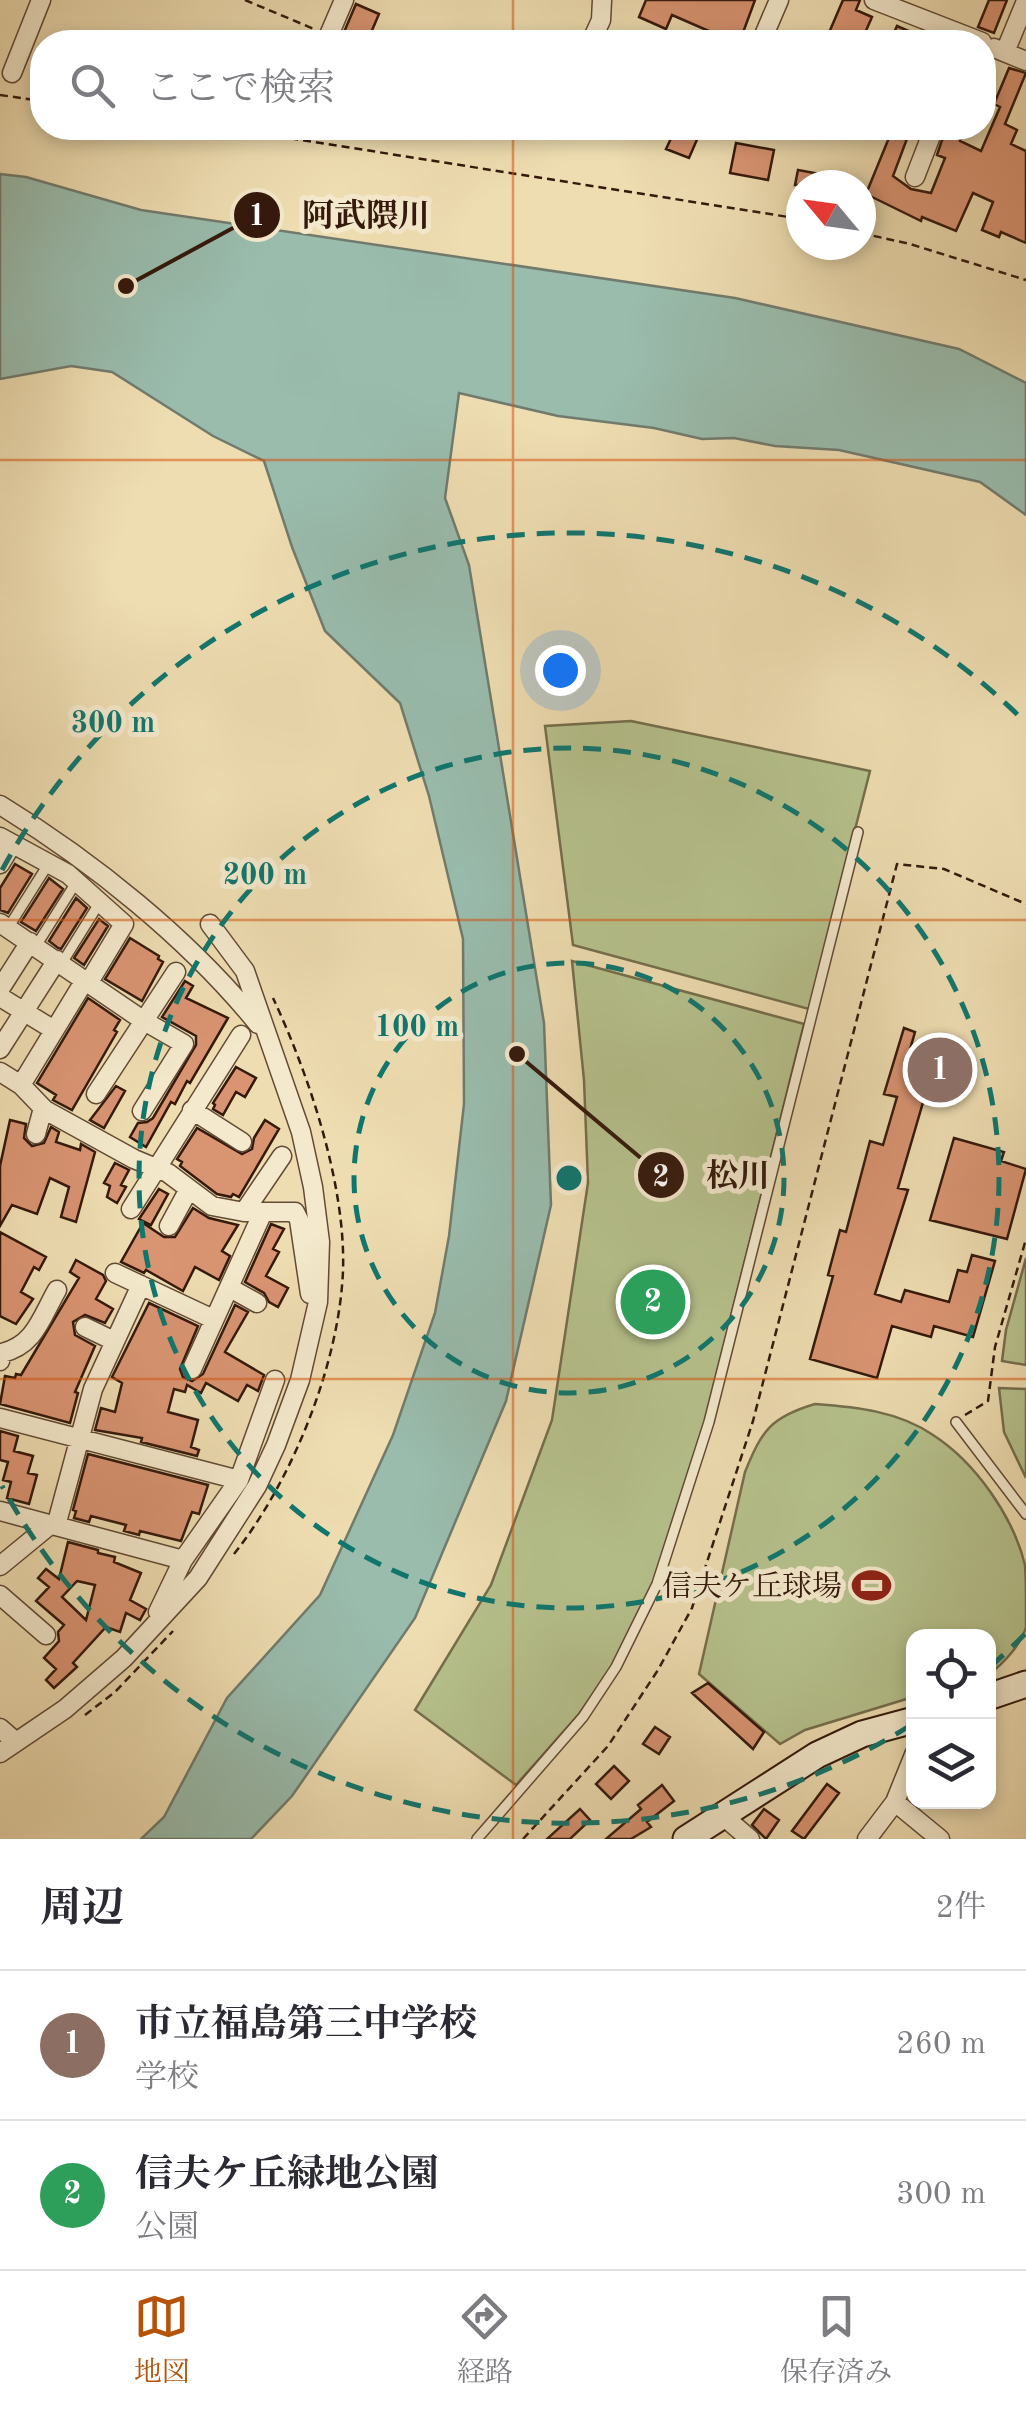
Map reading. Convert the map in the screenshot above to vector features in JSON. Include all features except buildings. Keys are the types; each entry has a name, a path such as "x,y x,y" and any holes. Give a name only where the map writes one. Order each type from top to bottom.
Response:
{"street":[{"path":"12,73 41,0"},
{"path":"336,30 344,0"},
{"path":"596,30 602,0"},
{"path":"766,30 779,0"},
{"path":"874,0 949,30"},
{"path":"1004,52 1026,1"},
{"path":"996,49 1026,61"},
{"path":"914,177 929,140"},
{"path":"0,805 99,871 152,917 256,1022 267,1040"},
{"path":"0,864 6,841 77,881 124,924 20,1086"},
{"path":"0,1728 8,1747 65,1709 124,1658 198,1578 257,1486 300,1380 315,1315 320,1242 313,1186 290,1098 245,970 210,924"},
{"path":"3,927 184,1044 142,1110"},
{"path":"33,944 0,993 54,1030"},
{"path":"0,1049 59,962"},
{"path":"96,1094 176,972"},
{"path":"131,1209 241,1034"},
{"path":"0,1072 43,1108 134,1159 156,1167 212,1206 294,1212 299,1220 315,1315"},
{"path":"36,1134 43,1108"},
{"path":"192,1110 242,1142"},
{"path":"192,1368 230,1288 253,1212 282,1156"},
{"path":"169,1226 189,1189"},
{"path":"115,1273 213,1320"},
{"path":"0,1566 53,1526 94,1389 141,1285"},
{"path":"230,1288 258,1304"},
{"path":"0,1361 2,1352 20,1348 33,1334 57,1290"},
{"path":"85,1327 114,1342"},
{"path":"155,1622 183,1560 239,1480 275,1380"},
{"path":"0,1418 239,1480"},
{"path":"0,1511 183,1560"},
{"path":"0,1594 46,1635"},
{"path":"996,1694 1026,1684"},
{"path":"686,1839 816,1754 862,1734 906,1722"},
{"path":"868,1839 895,1802 906,1775"},
{"path":"895,1802 940,1839"},
{"path":"722,1816 750,1839"}],"lane":[{"path":"477,1839 583,1717 616,1667 658,1584 709,1422 858,832"},
{"path":"3,927 49,863"},
{"path":"33,944 77,881"},
{"path":"59,962 100,902"},
{"path":"956,1422 1026,1514"}],"path":[{"path":"245,0 312,30"},
{"path":"0,95 30,99"},
{"path":"302,140 786,217"},
{"path":"876,236 1026,280"},
{"path":"523,1839 608,1746 658,1670 692,1608 753,1421 898,864 944,869 1026,904"},
{"path":"229,1560 254,1529 298,1446 335,1332 343,1268 327,1144 301,1062 270,992"},
{"path":"956,1422 988,1401 995,1347 1026,1238"},
{"path":"77,1720 115,1692 180,1622"}],"green space":[{"path":"631,721 870,771 809,1009 573,945 545,726"},
{"path":"572,961 804,1024 705,1421 653,1583 612,1666 579,1714 516,1785 415,1710 491,1585 552,1420 588,1183 584,1080"},
{"path":"1026,1258 1026,1365 1002,1361 1006,1330"},
{"path":"999,1388 1026,1389 1026,1478 1004,1432"},
{"name":"信夫ケ丘球場","path":"815,1404 861,1409 906,1420 949,1446 1002,1509 1019,1546 1025,1565 1026,1627 1011,1654 996,1668 996,1629 906,1629 906,1699 805,1730 780,1744 699,1674 745,1472 763,1435 788,1414"}],"shaded area":[{"path":"0,174 26,177 141,210 735,298 959,349 1026,383 1026,515 980,482 839,450 775,446 734,438 702,439 654,428 558,416 459,393 445,498 469,565 544,1023 551,1205 506,1401 415,1618 292,1796 251,1839 141,1839 164,1817 227,1698 320,1595 393,1435 435,1313 449,1236 464,1104 463,939 429,796 400,703 325,631 264,461 213,436 112,372 71,366 0,379"}],"place":[{"name":"阿武隈川","path":"126,286"},
{"name":"松川","path":"517,1054"},
{"name":"市立福島第三中学校","path":"940,1070"},
{"name":"信夫ケ丘緑地公園","path":"653,1302"},
{"name":"信夫ケ丘球場","path":"872,1586"}]}
